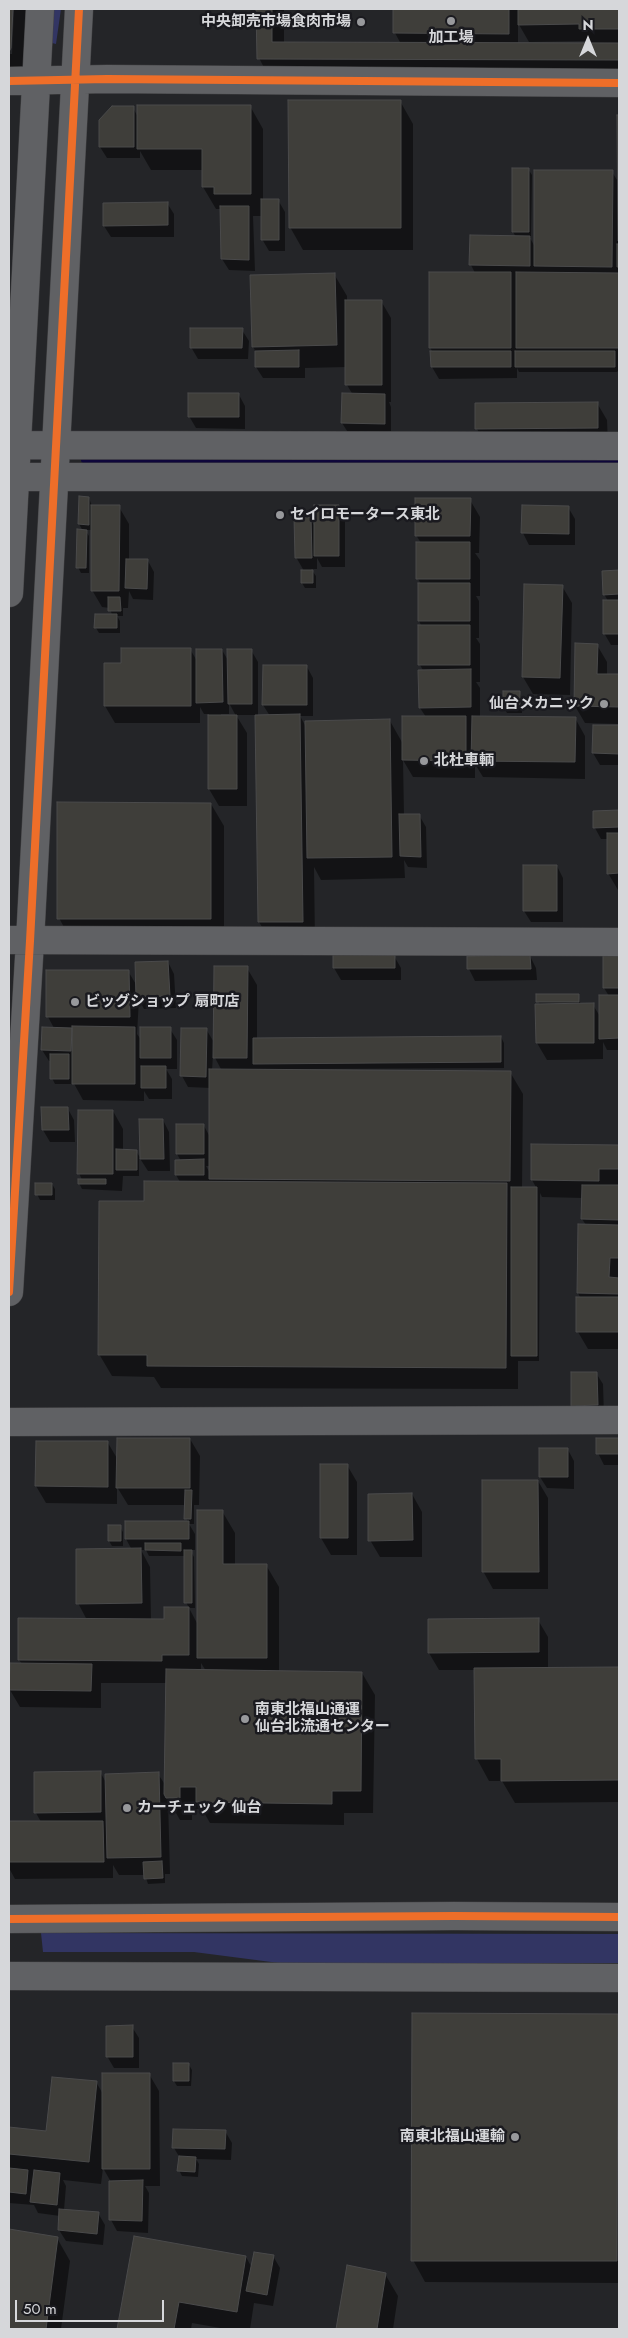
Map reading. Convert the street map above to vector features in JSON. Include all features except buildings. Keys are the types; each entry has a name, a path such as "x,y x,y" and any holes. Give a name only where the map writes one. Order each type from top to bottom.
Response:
{"street":[{"path":"9,594 13,445 40,9"},
{"path":"9,1292 19,941 55,475 79,9"},
{"path":"9,81 75,79 619,83"},
{"path":"13,445 619,446"},
{"path":"12,476 619,477"},
{"path":"19,941 619,942"},
{"path":"9,1422 619,1420"},
{"path":"9,1919 454,1916 619,1918"},
{"path":"9,1976 619,1978"}],"shaded area":[{"path":"50,9 61,9 56,44 52,43"},
{"path":"41,1933 619,1934 619,1963 279,1963 194,1952 43,1952"}],"waterway":[{"path":"84,460 619,462"}],"cycle path":[{"path":"9,1292 30,941 79,9"},
{"path":"9,81 107,79 619,83"},
{"path":"9,1919 454,1916 619,1917"}],"place":[{"name":"加工場","path":"451,21"},
{"name":"中央卸売市場食肉市場","path":"361,22"},
{"name":"セイロモータース東北","path":"280,515"},
{"name":"仙台メカニック","path":"604,704"},
{"name":"北杜車輌","path":"424,761"},
{"name":"ビッグショップ 扇町店","path":"75,1002"},
{"name":"南東北福山通運 仙台北流通センター","path":"245,1719"},
{"name":"カーチェック 仙台","path":"127,1808"},
{"name":"南東北福山運輸","path":"515,2137"}]}
